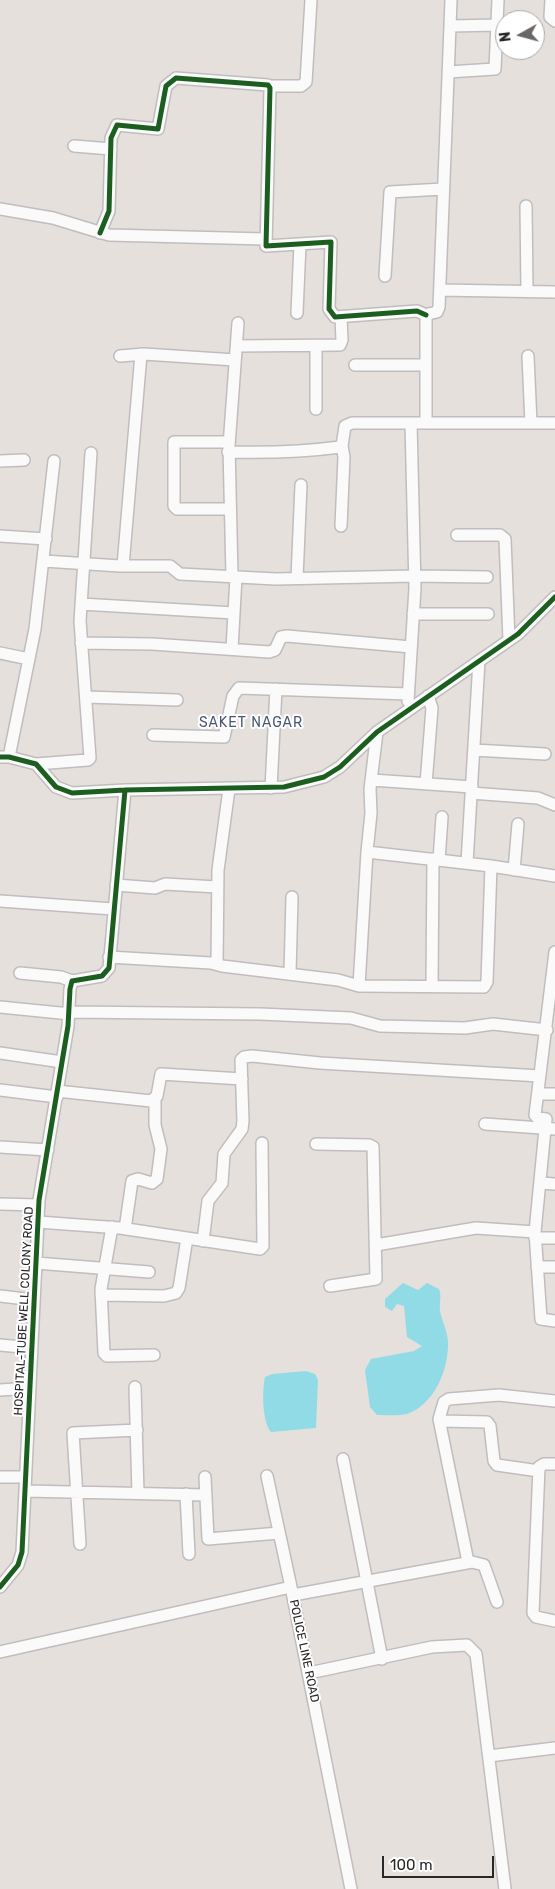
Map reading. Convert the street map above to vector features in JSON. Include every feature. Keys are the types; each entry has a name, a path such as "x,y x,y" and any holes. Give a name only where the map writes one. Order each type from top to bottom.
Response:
{"street":[{"path":"100,233 109,211 110,149 112,134 117,124 158,128 166,86 176,78 269,86 301,86 306,82 311,0"},
{"path":"269,86 265,244 268,246 331,242 329,309 332,316 342,317 417,311 426,315 439,310 451,0"},
{"path":"551,0 550,17 555,20"},
{"path":"450,26 495,25"},
{"path":"448,72 495,69 495,60"},
{"path":"74,146 110,149"},
{"path":"385,276 390,192 443,189"},
{"path":"526,206 527,290"},
{"path":"0,210 53,218 100,233 265,239"},
{"path":"297,313 300,244"},
{"path":"440,290 527,290 555,292"},
{"path":"426,315 426,423"},
{"path":"236,346 340,345 342,317"},
{"path":"232,649 234,577 229,447 238,323"},
{"path":"316,346 316,409"},
{"path":"120,356 142,354 235,360"},
{"path":"123,566 142,354"},
{"path":"528,356 531,423"},
{"path":"354,364 426,365"},
{"path":"407,711 414,576 411,423"},
{"path":"340,526 344,458 342,446 347,424 555,423"},
{"path":"230,509 177,509 174,506 174,442 229,447 273,454 288,450 342,446"},
{"path":"54,461 44,561 29,659 5,757 36,764 90,759 81,643 81,604 90,453"},
{"path":"0,461 24,460"},
{"path":"297,578 301,485"},
{"path":"457,535 500,536 505,539 509,640"},
{"path":"0,536 46,539"},
{"path":"44,561 123,566 170,566 180,574 270,579 414,576 487,578"},
{"path":"36,764 56,787 64,792 72,793 125,790 271,788 284,787 324,777 340,767 377,732 509,640 555,597"},
{"path":"81,604 234,613"},
{"path":"413,614 488,614"},
{"path":"81,643 152,644 273,651 279,639 287,636 411,647"},
{"path":"0,653 29,659"},
{"path":"467,863 479,661"},
{"path":"152,735 224,737 233,696 237,689 408,694"},
{"path":"271,788 276,689"},
{"path":"426,784 432,708 428,696"},
{"path":"86,698 177,700"},
{"path":"359,986 372,780 377,732"},
{"path":"474,750 545,754"},
{"path":"372,780 426,784 538,798 555,805"},
{"path":"217,964 217,887 229,789"},
{"path":"20,973 61,977 72,981 106,974 109,968 125,790"},
{"path":"432,986 436,860 442,817"},
{"path":"514,870 518,824"},
{"path":"367,852 491,866 555,876"},
{"path":"109,957 217,964 338,980 359,986 484,987 487,982 491,866"},
{"path":"116,884 155,888 165,884 217,887"},
{"path":"290,973 292,898"},
{"path":"0,901 113,910"},
{"path":"555,952 552,1011 547,1030 535,1115 538,1118 546,1119 550,1128 535,1235 541,1319 555,1321"},
{"name":"HOSPITAL-TUBE WELL COLONY ROAD","path":"2,1582 18,1565 21,1559 39,1205 70,1013 72,981"},
{"path":"0,1007 70,1013 260,1014 351,1018 380,1026 465,1028 493,1024 547,1030"},
{"path":"0,1053 62,1062"},
{"path":"204,1241 208,1201 222,1183 224,1151 242,1129 241,1060 244,1057 252,1056 320,1063 540,1076"},
{"path":"125,1229 132,1181 138,1179 152,1182 157,1180 161,1149 155,1125 155,1100 161,1074 242,1079"},
{"path":"0,1090 151,1102 155,1100"},
{"path":"538,1094 555,1094"},
{"path":"485,1124 550,1128"},
{"path":"38,1222 125,1229 262,1248 262,1143"},
{"path":"316,1144 369,1145 374,1147 376,1279 330,1286"},
{"path":"0,1147 48,1150"},
{"path":"541,1183 555,1184"},
{"path":"0,1204 39,1205"},
{"path":"112,1228 101,1295 104,1354 106,1356 154,1355"},
{"path":"376,1245 476,1228 555,1238"},
{"path":"101,1295 164,1296 176,1293 179,1288 187,1238"},
{"path":"36,1262 149,1272"},
{"path":"537,1267 555,1267"},
{"path":"0,1296 34,1300"},
{"path":"0,1345 32,1348"},
{"path":"135,1387 138,1493"},
{"path":"0,1390 30,1388"},
{"path":"468,1562 440,1421 440,1408 449,1398 499,1395 555,1401"},
{"path":"440,1421 487,1422 490,1426 494,1461 497,1466 539,1472"},
{"path":"80,1544 73,1433 137,1430"},
{"path":"343,1459 382,1659"},
{"path":"555,1464 540,1464 533,1613 536,1617 555,1621"},
{"path":"267,1476 292,1591 368,1581 468,1562 484,1565 497,1602"},
{"path":"0,1477 26,1477"},
{"path":"205,1477 208,1539 280,1533"},
{"path":"25,1491 206,1495"},
{"path":"186,1494 189,1554"},
{"name":"POLICE LINE ROAD","path":"0,1652 292,1591 351,1889"},
{"path":"309,1673 432,1647 467,1645 473,1648 476,1654 505,1889"},
{"path":"489,1756 555,1748"}],"water":[{"path":"403,1283 418,1290 427,1283 439,1289 440,1311 448,1341 446,1363 433,1394 417,1409 404,1415 377,1415 370,1407 365,1370 371,1359 414,1351 422,1346 407,1337 404,1306 397,1304 392,1311 385,1307 385,1299"},
{"path":"306,1371 315,1374 318,1380 316,1428 271,1432 264,1414 263,1390 265,1377 272,1374"}],"cycle path":[{"path":"100,233 109,211 111,138 117,125 158,129 166,86 176,78 268,85 270,88 266,246 331,242 329,309 335,317 417,311 426,315"},
{"path":"0,757 9,757 36,764 56,787 72,793 284,787 324,777 340,767 377,732 518,634 555,597"},
{"path":"0,1587 18,1565 22,1552 39,1200 68,1026 70,989 72,981 102,976 109,968 125,790"}],"district":[{"name":"SAKET NAGAR","path":"251,723"}]}
